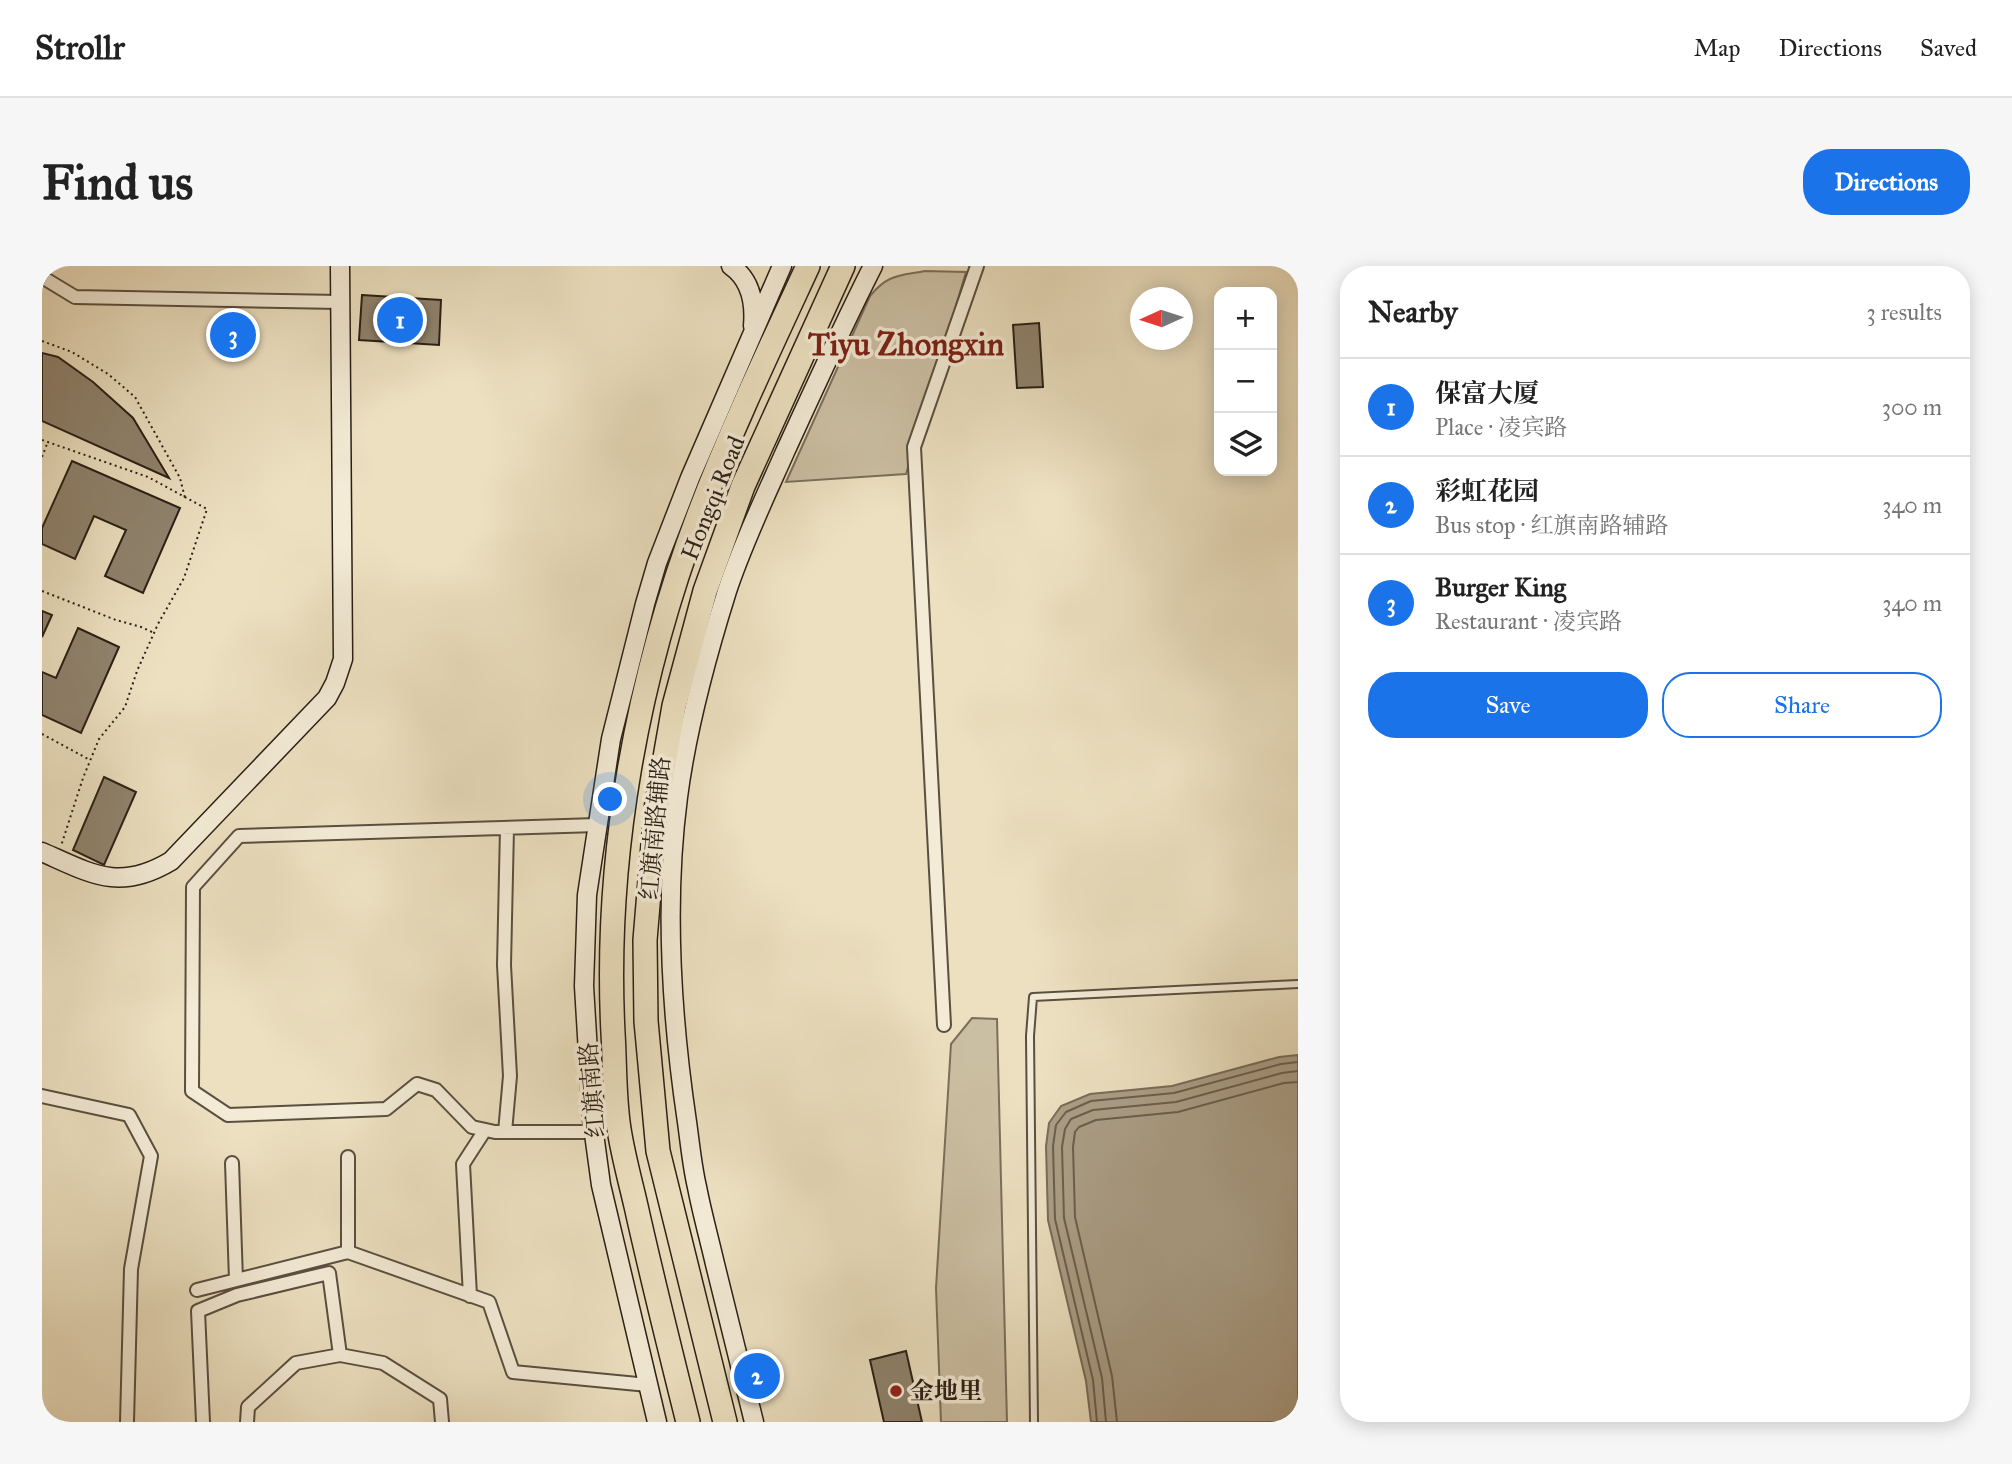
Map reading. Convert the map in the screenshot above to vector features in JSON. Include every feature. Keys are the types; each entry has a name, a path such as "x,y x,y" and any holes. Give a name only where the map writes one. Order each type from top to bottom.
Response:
{"highway":[{"name":"Hongqi Road","path":"635,747 661,633 699,512 808,266"},
{"name":"Hongqi Road","path":"725,1422 658,1151 646,1021 645,940 656,809 674,706 705,591 743,486 843,266"},
{"name":"红旗南路","path":"635,747 625,802 612,918 611,988 618,1128 649,1268 688,1422"}],"main road":[{"path":"49,855 96,875 111,878 137,876 156,870 171,861 327,698 335,683 343,659 340,266"},
{"path":"731,266 742,276 752,295 754,321 751,336"},
{"path":"657,1422 601,1185 594,1132 584,986 587,895 611,739 651,583 690,478 782,266"},
{"name":"红旗南路辅路","path":"754,1422 697,1187 681,1081 672,963 673,845 688,741 707,659 728,588 783,458 873,266"}],"street":[{"path":"944,1025 914,447 977,266"},
{"path":"42,277 75,297 340,302"},
{"path":"594,1132 505,1132 472,1127 436,1090 417,1084 386,1109 228,1115 192,1091 192,887 240,836 597,825"},
{"path":"505,1132 510,1076 504,965 506,828"},
{"path":"42,1096 130,1115 151,1156 131,1269 127,1422"},
{"path":"470,1296 463,1164 485,1130"},
{"path":"348,1157 348,1252"},
{"path":"232,1163 236,1280"},
{"path":"197,1290 348,1252 489,1302 513,1372 648,1385"},
{"path":"203,1422 198,1311 237,1296 329,1273 340,1355"},
{"path":"247,1422 247,1407 296,1363 340,1355 383,1363 440,1399 442,1422"}],"lane":[{"path":"1034,1422 1030,1036 1033,997 1298,984"}],"path":[{"path":"42,341 72,352 108,374 135,397 180,478 185,499"},
{"path":"42,440 148,477 207,509 184,578 137,671 125,707 99,739 49,855"},
{"path":"42,457 47,442"},
{"path":"42,591 154,634"},
{"path":"42,734 91,760"}],"shaded area":[{"path":"925,271 966,272 906,474 786,482 870,296 888,280"},
{"path":"972,1018 997,1019 1007,1422 941,1422 936,1288 951,1044"}],"water":[{"path":"1298,1055 1298,1422 1091,1422 1086,1381 1048,1220 1046,1146 1049,1123 1061,1106 1090,1094 1172,1086 1279,1057"}],"building":[{"path":"362,295 441,300 439,345 359,340"},
{"path":"1039,323 1043,387 1017,388 1013,325"},
{"path":"42,353 58,357 93,382 133,418 169,478 42,421"},
{"path":"72,461 180,508 143,593 105,576 126,530 94,516 75,559 42,544 42,528"},
{"path":"42,611 52,615 42,637"},
{"path":"78,628 119,647 81,733 42,715 42,672 56,678"},
{"path":"104,777 136,792 104,865 73,850"},
{"name":"金地里","path":"906,1351 922,1422 884,1422 870,1360"}],"place":[{"name":"保富大厦","path":"400,320"},
{"name":"Burger King","path":"233,335"},
{"name":"彩虹花园","path":"757,1376"},
{"name":"金地里","path":"896,1391"}],"district":[{"name":"Tiyu Zhongxin","path":"906,344"}]}
